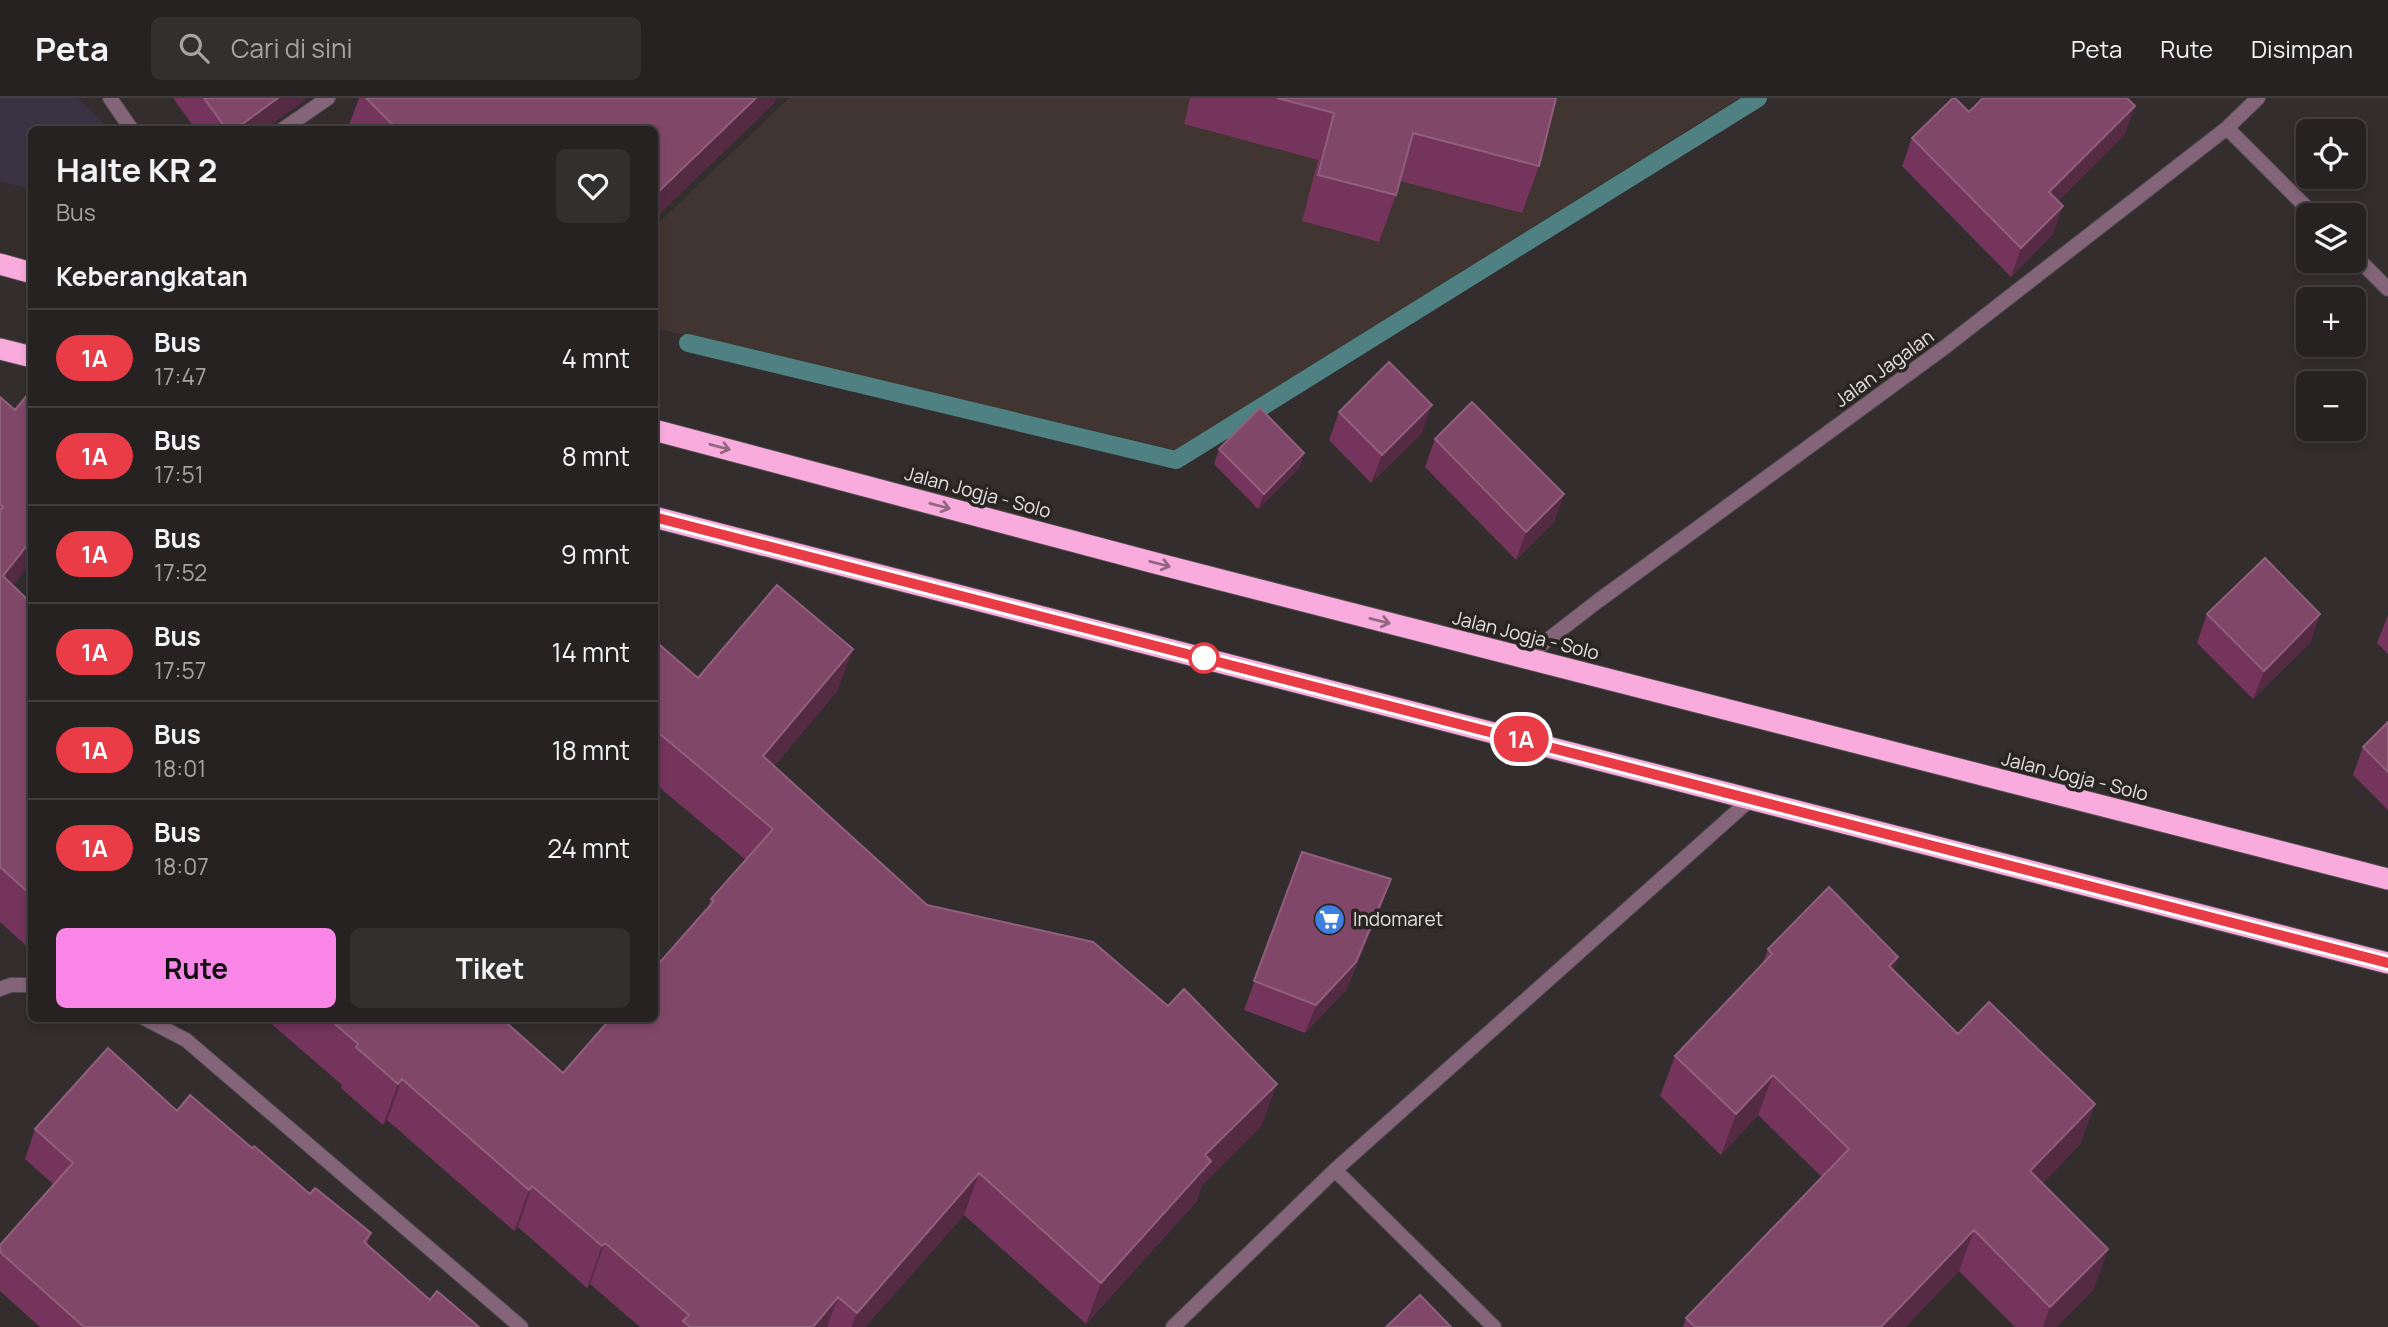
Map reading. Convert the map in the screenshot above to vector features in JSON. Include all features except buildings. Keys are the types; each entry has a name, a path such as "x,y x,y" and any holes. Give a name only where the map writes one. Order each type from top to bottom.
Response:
{"highway":[{"path":"0,264 28,272"},
{"path":"0,349 28,356"},
{"name":"Jalan Jogja - Solo","path":"658,431 1168,566 2388,879"},
{"path":"658,518 2388,963"}],"street":[{"path":"110,98 129,126"},
{"path":"288,126 328,98"},
{"name":"Jalan Jagalan","path":"1524,658 1945,347 2227,128 2258,98"},
{"path":"2227,128 2302,203"},
{"path":"2366,267 2388,289"},
{"path":"1173,1327 1335,1170 1752,798"},
{"path":"0,989 11,985 28,985"},
{"path":"152,1022 186,1040 521,1327"},
{"path":"1335,1170 1494,1327"}],"shaded area":[{"path":"0,98 78,98 106,126 28,126 28,188 0,181"},
{"path":"789,98 1739,98 1176,450 658,329 658,223"}],"waterway":[{"path":"688,343 1176,460 1758,98"}],"bus line":[{"name":"1A","path":"658,518 2388,963"}],"place":[{"name":"Indomaret","path":"1330,919"}]}
